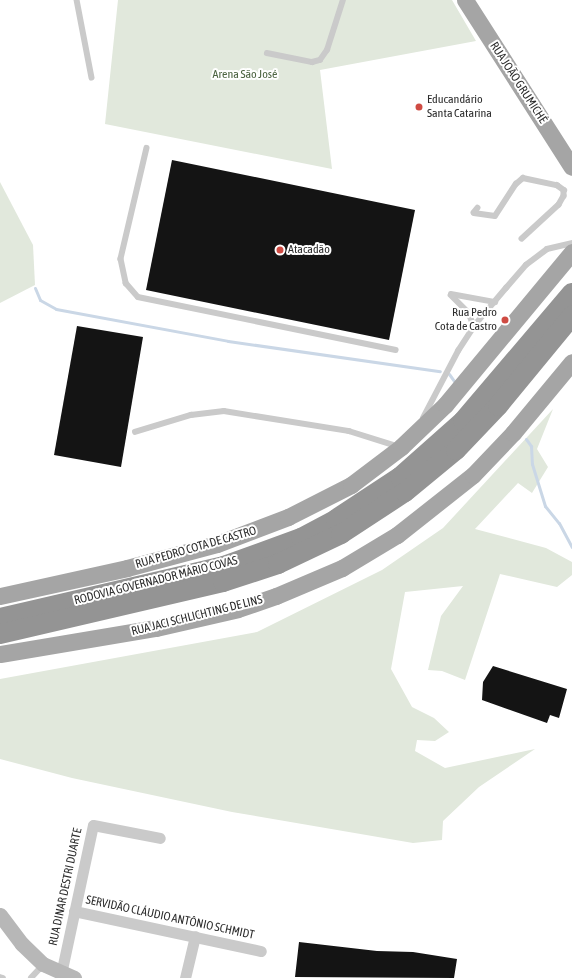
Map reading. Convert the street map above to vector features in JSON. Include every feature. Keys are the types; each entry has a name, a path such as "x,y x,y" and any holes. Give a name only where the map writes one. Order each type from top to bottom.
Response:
{"highway":[{"name":"RODOVIA GOVERNADOR MÁRIO COVAS","path":"0,618 224,566 301,538 336,520 400,477 463,421 572,293"},
{"name":"RODOVIA GOVERNADOR MÁRIO COVAS","path":"0,634 223,582 278,564 341,534 405,492 456,450 498,406 572,316"}],"main road":[{"name":"RUA JOÃO GRUMICHÉ","path":"465,0 572,167"},
{"name":"RUA PEDRO COTA DE CASTRO","path":"0,596 172,557 254,532 321,502 345,488 401,447 422,428 464,384 572,252"},
{"name":"RUA JACI SCHLICHTING DE LINS","path":"0,654 136,632 224,612 276,596 342,568 397,535 449,496 494,454 572,362"}],"street":[{"name":"RUA DINAR DESTRI DUARTE","path":"67,976 74,911 93,825 160,838"},
{"name":"SERVIDÃO CLÁUDIO ANTÔNIO SCHMIDT","path":"74,911 261,951"},
{"path":"0,915 22,944 43,964 67,976"},
{"path":"185,978 195,936"}],"lane":[{"path":"77,0 92,78"},
{"path":"267,53 312,62 320,60 326,50 343,0"},
{"path":"147,148 121,259 126,283 138,297 396,350"},
{"path":"478,208 474,213 495,216 516,184 523,178 557,185 564,190 564,196 559,205 522,240"},
{"path":"422,428 424,416 442,380 474,326 526,265 547,249 572,242"},
{"path":"474,326 469,314 451,294 495,302"},
{"path":"135,432 191,415 224,411 348,431 401,447"},
{"path":"31,978 43,964"}],"green space":[{"name":"Arena São José","path":"118,0 452,0 476,41 320,70 332,169 105,124"},
{"path":"0,182 33,245 35,285 0,303"},
{"path":"553,409 537,449 548,467 532,493 518,483 475,529 546,548 572,562 572,575 557,587 500,574 465,680 442,671 428,670 441,616 463,586 405,592 391,669 412,707 434,718 449,732 435,741 417,740 415,751 445,768 535,749 479,787 443,821 442,840 413,843 232,812 72,778 0,759 0,679 257,632 382,570 443,528"}],"building":[{"name":"Atacadão","path":"172,160 415,210 389,340 146,290"},
{"path":"77,326 143,337 121,467 54,455"},
{"path":"493,666 567,689 559,718 550,715 547,723 482,700 483,682"},
{"path":"299,942 377,951 413,952 457,959 454,978 295,977"}],"waterway":[{"path":"35,288 40,300 56,309 228,341 440,371"},
{"path":"449,374 454,381"},
{"path":"526,439 531,446 532,464 545,506 559,523 572,547"}],"place":[{"name":"Educandário Santa Catarina","path":"419,107"},
{"name":"Atacadão","path":"280,250"},
{"name":"Rua Pedro Cota de Castro","path":"505,320"}]}
